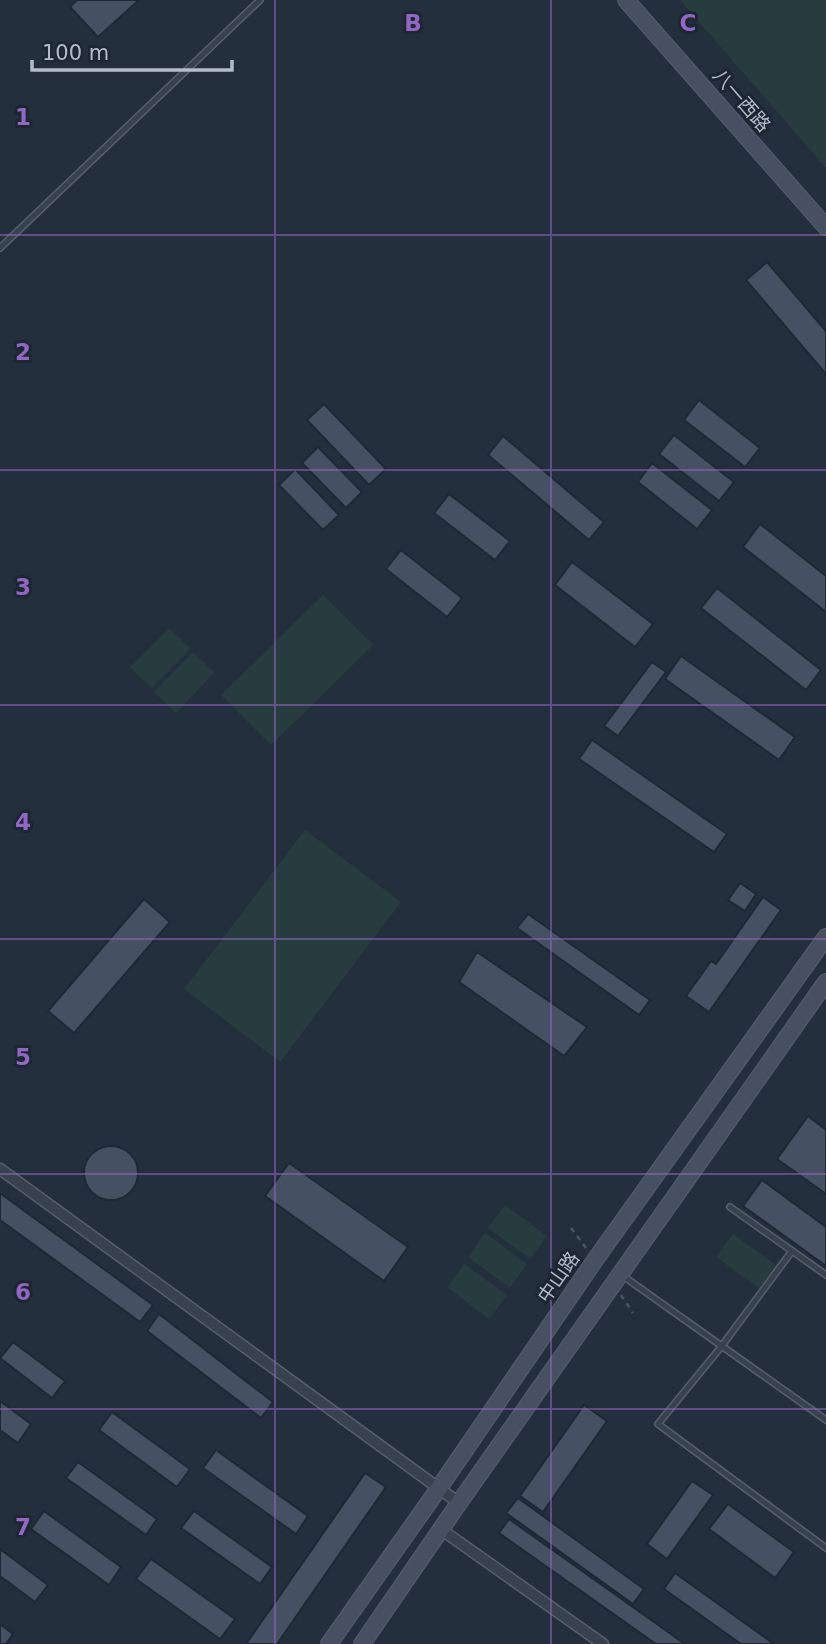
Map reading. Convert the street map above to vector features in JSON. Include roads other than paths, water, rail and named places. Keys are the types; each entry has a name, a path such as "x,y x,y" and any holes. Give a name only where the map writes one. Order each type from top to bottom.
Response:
{"main road":[{"name":"八一西路","path":"626,0 826,227"},
{"name":"中山路","path":"329,1644 595,1261 826,937"},
{"path":"362,1644 826,982"}],"street":[{"path":"0,1170 459,1503"},
{"path":"442,1530 603,1644"}],"lane":[{"path":"0,247 260,0"},
{"path":"730,1207 826,1275"},
{"path":"792,1251 721,1347 658,1424 826,1548"},
{"path":"621,1274 826,1420"}]}
